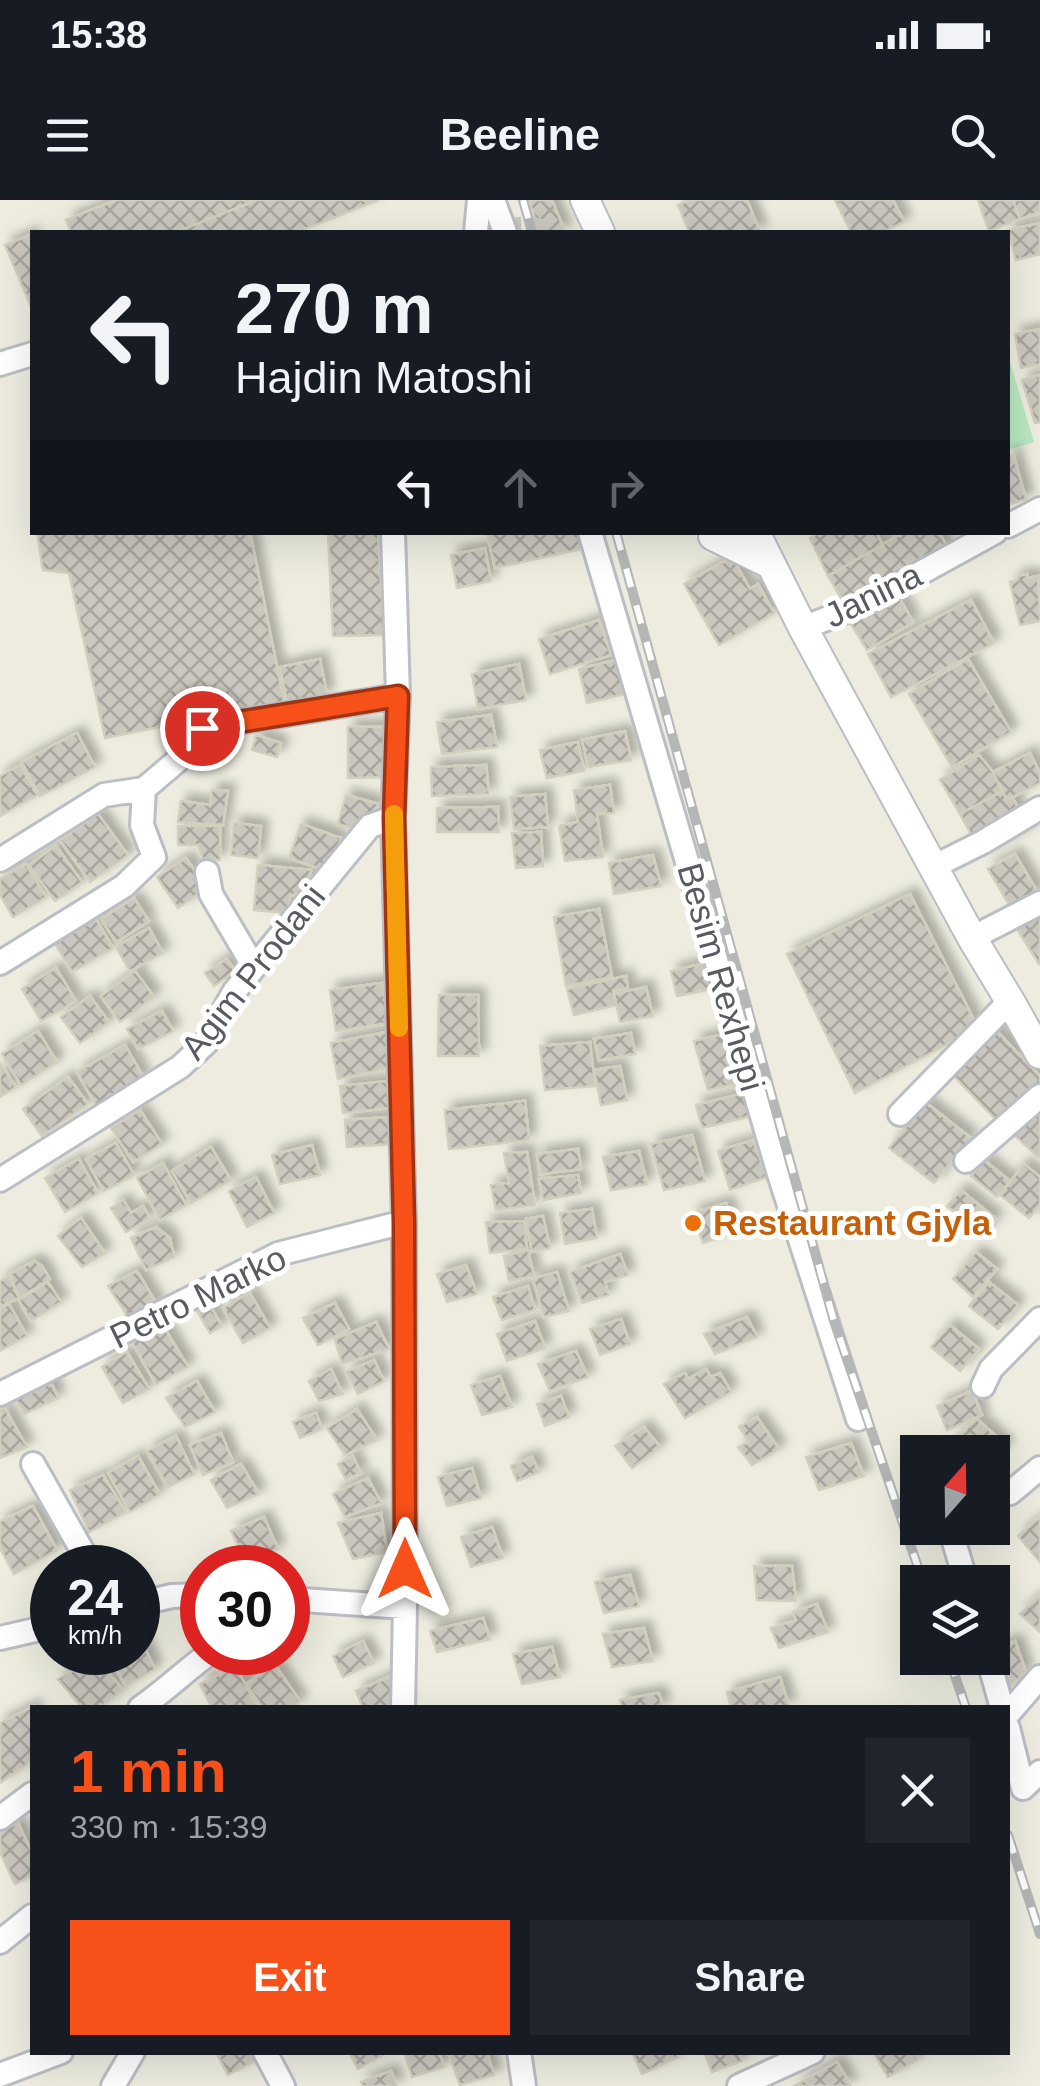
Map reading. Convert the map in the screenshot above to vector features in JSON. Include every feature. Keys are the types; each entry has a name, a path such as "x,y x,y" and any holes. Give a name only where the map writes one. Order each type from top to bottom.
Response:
{"street":[{"path":"476,230 478,200"},
{"path":"493,200 504,230"},
{"path":"585,200 599,230"},
{"path":"0,364 30,355"},
{"path":"1010,525 1040,509"},
{"path":"393,535 398,696 394,818 404,1222 403,1705"},
{"name":"Besim Rexhepi","path":"591,535 779,1174 858,1419"},
{"path":"712,535 768,563"},
{"path":"755,535 933,867 1040,1054"},
{"name":"Janina","path":"803,628 864,604 990,535"},
{"path":"0,860 104,795 144,789 177,762 202,728 398,696"},
{"path":"0,963 124,886 154,857 142,825 144,789"},
{"path":"933,867 1040,808"},
{"name":"Agim Prodani","path":"0,1180 180,1067 206,1043 234,992 370,826 394,818"},
{"path":"207,872 211,894 254,966"},
{"path":"972,938 1040,904"},
{"path":"900,1114 1010,1000"},
{"path":"966,1161 1040,1096"},
{"name":"Petro Marko","path":"0,1394 278,1254 404,1222"},
{"path":"983,1386 991,1369 1040,1319"},
{"path":"33,1464 79,1545"},
{"path":"1010,1493 1040,1468"},
{"path":"310,1601 405,1607"},
{"path":"0,1638 30,1631"},
{"path":"144,1705 182,1675"},
{"path":"993,1675 1001,1705"},
{"path":"1010,1712 1040,1677"},
{"path":"1010,1733 1031,1780"},
{"path":"0,1818 30,1796"},
{"path":"0,1942 30,1918"},
{"path":"0,2075 53,2055"},
{"path":"112,2086 131,2055"},
{"path":"267,2055 283,2086"},
{"path":"519,2055 524,2086"},
{"path":"739,2086 806,2055"}],"green space":[{"path":"1010,362 1034,442 1010,449"}],"building":[{"path":"116,200 378,200 303,230 70,230 66,220"},
{"path":"116,200 257,200 181,230 70,230 66,220"},
{"path":"257,200 373,202 303,230 181,230"},
{"path":"529,200 552,200 564,230 538,230"},
{"path":"689,200 747,200 759,230 688,230 678,205"},
{"path":"835,200 893,200 904,222 887,230 850,230"},
{"path":"978,200 1013,200 1020,219 989,230"},
{"path":"1013,200 1040,200 1040,212 1020,219"},
{"path":"1040,223 1040,254 1016,260 1008,230"},
{"path":"30,235 30,304 5,245"},
{"path":"1040,329 1040,364 1021,368 1015,334"},
{"path":"1040,375 1040,422 1035,423 1022,380"},
{"path":"1013,454 1026,499 1010,504"},
{"path":"37,535 251,535 284,702 105,738 69,573 43,570"},
{"path":"328,535 378,535 384,635 333,636"},
{"path":"488,535 578,535 582,549 495,568"},
{"path":"878,535 884,548 879,547 828,576 810,538"},
{"path":"899,535 941,535 949,551 848,610 828,576"},
{"path":"485,548 491,581 457,588 451,555"},
{"path":"732,557 750,589 758,584 774,613 719,645 684,584"},
{"path":"1027,574 1028,578 1038,576 1040,621 1020,625 1010,582"},
{"path":"899,597 913,622 867,650 851,624"},
{"path":"971,600 994,643 891,697 868,654"},
{"path":"599,620 611,655 550,674 539,639"},
{"path":"320,659 327,695 287,703 280,667"},
{"path":"968,659 1011,732 952,767 909,694"},
{"path":"616,660 625,694 587,703 579,669"},
{"path":"519,664 526,700 478,709 472,674"},
{"path":"491,715 497,747 442,754 437,722"},
{"path":"348,727 389,727 390,777 348,778"},
{"path":"625,731 631,760 588,767 582,740"},
{"path":"77,733 95,767 40,796 22,762"},
{"path":"256,735 281,743 277,757 252,750"},
{"path":"578,742 584,771 547,778 540,750"},
{"path":"1030,753 1040,773 1040,783 1007,800 993,772"},
{"path":"979,755 1002,791 960,814 940,780"},
{"path":"20,765 37,795 0,816 0,776"},
{"path":"486,765 489,794 432,796 431,767"},
{"path":"610,785 614,813 597,814 603,857 565,861 559,826 578,822 574,790"},
{"path":"212,790 228,791 223,825 178,822 181,801 210,805"},
{"path":"1002,791 1007,800 1012,797 1030,829 983,856 960,814"},
{"path":"545,794 548,827 514,829 510,797"},
{"path":"346,795 379,804 360,830 338,824"},
{"path":"498,807 499,832 437,832 437,808"},
{"path":"98,814 128,855 90,882 60,840"},
{"path":"234,823 261,826 258,858 231,855"},
{"path":"301,824 341,838 329,872 289,858"},
{"path":"178,826 220,826 220,860 203,860 198,845 178,845"},
{"path":"541,832 543,866 516,868 512,833"},
{"path":"56,846 82,882 55,901 29,865"},
{"path":"1015,854 1038,893 1011,908 988,869"},
{"path":"653,855 661,886 614,894 609,863"},
{"path":"186,858 207,888 178,908 157,877"},
{"path":"26,864 46,897 13,917 0,895 0,879"},
{"path":"258,865 311,870 309,889 290,896 288,913 254,910"},
{"path":"910,894 978,1028 855,1093 787,954"},
{"path":"134,898 149,921 116,942 101,919"},
{"path":"599,909 612,977 566,986 554,917"},
{"path":"1040,910 1040,963 1039,964 1015,926"},
{"path":"95,917 113,948 72,972 54,942"},
{"path":"149,928 163,953 130,971 116,947"},
{"path":"227,959 235,971 214,986 205,973"},
{"path":"710,962 717,988 677,996 671,971"},
{"path":"56,968 76,1001 41,1021 22,989"},
{"path":"135,971 154,997 120,1022 101,996"},
{"path":"626,976 628,988 613,991 616,1005 574,1015 567,989"},
{"path":"382,983 389,1023 336,1031 330,990"},
{"path":"646,987 653,1016 620,1022 614,994"},
{"path":"439,995 478,995 479,1056 438,1056"},
{"path":"90,996 109,1022 80,1043 61,1017"},
{"path":"162,1011 173,1031 138,1049 127,1029"},
{"path":"993,1027 1040,1076 1040,1090 1002,1126 948,1070"},
{"path":"38,1031 57,1062 21,1085 2,1054"},
{"path":"387,1032 394,1067 338,1079 331,1043"},
{"path":"631,1033 635,1054 599,1060 594,1039"},
{"path":"729,1033 742,1083 708,1090 694,1041"},
{"path":"590,1042 595,1086 545,1090 540,1046"},
{"path":"125,1045 144,1078 96,1105 77,1072"},
{"path":"0,1063 16,1087 0,1097"},
{"path":"620,1066 627,1100 601,1105 594,1070"},
{"path":"68,1077 88,1104 42,1136 23,1109"},
{"path":"387,1081 390,1108 343,1113 340,1086"},
{"path":"749,1092 755,1115 702,1128 696,1105"},
{"path":"525,1101 529,1140 449,1149 445,1110"},
{"path":"925,1102 971,1138 934,1183 889,1148"},
{"path":"1040,1102 1040,1155 1038,1157 1012,1133"},
{"path":"140,1110 162,1144 133,1162 111,1128"},
{"path":"390,1117 392,1144 347,1147 345,1120"},
{"path":"692,1135 705,1181 664,1190 651,1144"},
{"path":"753,1140 767,1177 730,1190 718,1151"},
{"path":"116,1143 134,1175 104,1191 86,1159"},
{"path":"312,1145 320,1175 280,1184 272,1155"},
{"path":"211,1147 231,1180 191,1203 172,1171"},
{"path":"578,1149 581,1169 540,1174 537,1154"},
{"path":"639,1151 647,1184 611,1190 603,1157"},
{"path":"527,1152 535,1205 496,1210 491,1185 509,1183 504,1153"},
{"path":"79,1159 98,1193 65,1212 45,1178"},
{"path":"984,1160 1010,1181 997,1197 971,1176"},
{"path":"163,1163 186,1205 160,1220 137,1178"},
{"path":"1024,1164 1040,1177 1040,1205 1029,1218 1000,1195"},
{"path":"578,1175 581,1193 543,1200 539,1179"},
{"path":"256,1177 274,1213 247,1227 229,1191"},
{"path":"961,1190 996,1219 982,1235 947,1206"},
{"path":"123,1200 131,1213 143,1206 150,1218 126,1232 111,1208"},
{"path":"726,1203 732,1220 722,1222 728,1235 703,1243 692,1213"},
{"path":"592,1209 597,1238 565,1244 560,1213"},
{"path":"543,1216 550,1248 532,1252 526,1219"},
{"path":"81,1218 105,1253 82,1267 58,1236"},
{"path":"524,1221 527,1249 490,1253 486,1222"},
{"path":"156,1227 170,1238 174,1257 146,1270 131,1238"},
{"path":"528,1250 534,1276 509,1281 504,1256"},
{"path":"976,1252 997,1269 973,1297 953,1279"},
{"path":"620,1254 628,1275 605,1282 608,1295 582,1303 570,1272"},
{"path":"34,1261 50,1279 19,1298 10,1274"},
{"path":"466,1265 477,1294 447,1302 437,1274"},
{"path":"137,1271 158,1306 130,1320 108,1286"},
{"path":"557,1272 569,1311 544,1317 533,1279"},
{"path":"9,1276 19,1298 0,1307 0,1281"},
{"path":"48,1282 61,1302 31,1321 19,1300"},
{"path":"989,1282 1018,1305 998,1329 969,1306"},
{"path":"528,1286 535,1310 502,1320 493,1297"},
{"path":"250,1293 270,1328 243,1343 223,1308"},
{"path":"335,1303 349,1329 318,1345 303,1318"},
{"path":"9,1304 27,1336 0,1351 0,1309"},
{"path":"209,1304 222,1326 210,1333 197,1311"},
{"path":"747,1317 757,1337 715,1354 704,1334"},
{"path":"621,1319 630,1344 600,1355 590,1329"},
{"path":"535,1321 545,1348 507,1361 497,1334"},
{"path":"376,1322 389,1349 342,1364 335,1339"},
{"path":"950,1325 979,1349 960,1371 931,1347"},
{"path":"164,1327 188,1367 156,1384 132,1342"},
{"path":"576,1351 588,1377 550,1391 538,1364"},
{"path":"127,1352 149,1389 123,1403 102,1367"},
{"path":"374,1360 384,1381 358,1394 346,1372"},
{"path":"331,1369 343,1394 319,1401 309,1381"},
{"path":"706,1369 711,1377 720,1373 731,1392 685,1418 664,1384 685,1373 688,1379"},
{"path":"500,1376 512,1407 482,1415 471,1385"},
{"path":"49,1378 58,1398 24,1414 13,1394"},
{"path":"197,1381 215,1412 185,1427 166,1398"},
{"path":"972,1391 982,1415 947,1430 937,1406"},
{"path":"561,1396 569,1417 545,1426 537,1404"},
{"path":"4,1407 27,1447 0,1458 0,1410"},
{"path":"357,1409 377,1440 345,1455 327,1428"},
{"path":"316,1413 322,1429 300,1438 293,1422"},
{"path":"757,1417 779,1449 752,1465 738,1447 749,1442 739,1427"},
{"path":"976,1418 995,1435 961,1435"},
{"path":"644,1427 660,1447 632,1468 615,1446"},
{"path":"221,1433 233,1462 203,1475 190,1445"},
{"path":"176,1436 194,1474 168,1487 147,1451"},
{"path":"851,1443 864,1476 819,1490 806,1457"},
{"path":"138,1456 160,1494 130,1512 108,1473"},
{"path":"353,1456 361,1473 346,1480 338,1464"},
{"path":"532,1457 539,1472 517,1481 511,1466"},
{"path":"241,1464 259,1494 227,1508 211,1480"},
{"path":"472,1468 481,1498 447,1506 438,1477"},
{"path":"103,1475 126,1512 89,1532 70,1490"},
{"path":"368,1478 381,1503 345,1517 333,1494"},
{"path":"33,1506 54,1545 30,1545 30,1565 14,1574 0,1548 0,1521"},
{"path":"381,1513 387,1552 353,1559 338,1523"},
{"path":"264,1517 276,1545 238,1545 231,1531"},
{"path":"1040,1517 1040,1562 1018,1536"},
{"path":"492,1527 503,1558 471,1567 461,1537"},
{"path":"754,1566 792,1566 796,1601 757,1600"},
{"path":"630,1575 639,1606 604,1613 595,1582"},
{"path":"1040,1595 1040,1632 1020,1614"},
{"path":"817,1604 828,1632 779,1648 771,1628 796,1620 793,1612"},
{"path":"483,1618 490,1639 437,1652 430,1631"},
{"path":"644,1628 653,1661 612,1667 603,1634"},
{"path":"363,1641 374,1663 343,1677 333,1656"},
{"path":"1015,1641 1026,1672 1009,1688 1004,1675 1010,1675 1010,1643"},
{"path":"552,1647 560,1677 522,1684 513,1654"},
{"path":"65,1675 110,1675 123,1690 103,1705 80,1705 58,1679"},
{"path":"119,1675 145,1675 126,1686"},
{"path":"218,1675 240,1675 256,1705 210,1705 200,1684"},
{"path":"260,1675 282,1675 300,1701 295,1705 261,1705 246,1684"},
{"path":"391,1676 404,1705 362,1705 356,1691"},
{"path":"780,1677 789,1705 730,1705 727,1692"},
{"path":"659,1693 662,1705 621,1705 620,1700"},
{"path":"30,1708 30,1762 0,1783 0,1723"},
{"path":"18,1823 30,1849 30,1877 15,1884 0,1852 0,1831"},
{"path":"218,2055 252,2055 255,2061 228,2075"},
{"path":"351,2055 383,2055 358,2069"},
{"path":"405,2055 440,2055 444,2067 412,2077"},
{"path":"449,2055 488,2055 494,2075 460,2085"},
{"path":"633,2055 677,2055 678,2057 642,2074"},
{"path":"705,2055 740,2055 742,2061 712,2072"},
{"path":"875,2055 916,2055 918,2059 888,2077"},
{"path":"837,2062 851,2086 794,2086"},
{"path":"391,2071 397,2086 363,2086 361,2082"}],"tunnel":[{"path":"508,230 542,230"}],"railway":[{"path":"523,200 531,230"},
{"path":"617,535 834,1321 917,1565"},
{"path":"955,1675 965,1705"},
{"path":"1010,1841 1040,1934"}],"slow traffic":[{"path":"394,814 399,1028"}],"place":[{"name":"Restaurant Gjyla","path":"693,1223"}],"route":[{"path":"202,728 398,696 394,818 404,1222 405,1569"}]}
